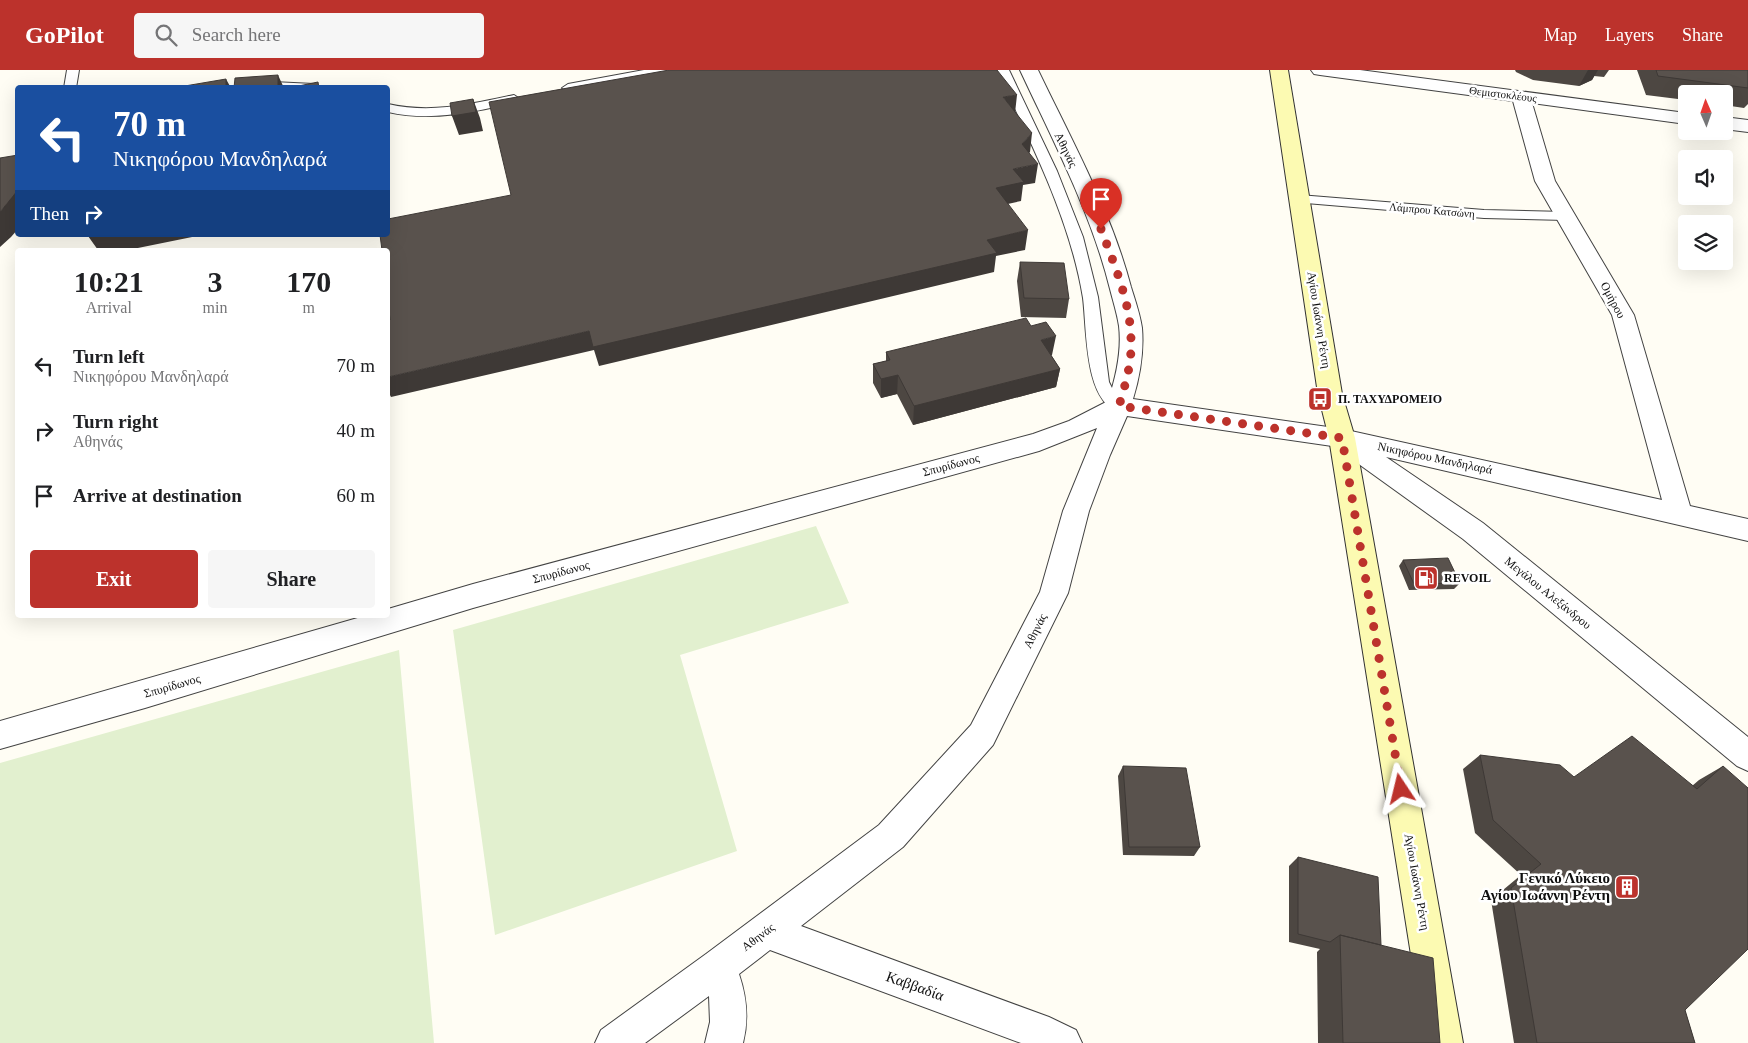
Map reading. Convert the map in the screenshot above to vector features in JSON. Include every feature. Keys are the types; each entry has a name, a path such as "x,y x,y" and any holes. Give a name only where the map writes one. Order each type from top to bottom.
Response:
{"street":[{"name":"Αθηνάς","path":"614,1043 720,967 891,836 982,735 1054,593 1076,511 1097,455 1119,406 1128,376 1132,343 1125,301 1114,263 1088,195 1033,82 1029,70"},
{"name":"Αγίου Ιωάννη Ρέντη","path":"1278,70 1330,394 1342,438 1444,1043"},
{"name":"Θεμιστοκλέους","path":"1320,70 1678,117"},
{"name":"Ομήρου","path":"1521,96 1545,181 1623,315 1679,514"},
{"path":"1733,124 1748,126"},
{"name":"Νικηφόρου Μανδηλαρά","path":"1119,406 1342,438 1442,459 1748,530"},
{"name":"Σπυρίδωνος","path":"0,735 145,694 473,596 1039,442 1078,427 1119,406"},
{"name":"Μεγάλου Αλεξάνδρου","path":"1342,438 1473,531 1748,756"},
{"name":"Καββαδία","path":"766,931 1036,1030 1063,1043"},
{"path":"720,967 729,998 729,1017 724,1043"}],"lane":[{"path":"70,85 73,70"},
{"path":"559,90 663,70"},
{"path":"1003,70 1050,171 1076,237 1090,297 1101,382 1106,395 1119,406"},
{"path":"390,108 415,112 448,112 530,96"},
{"name":"Λάμπρου Κατσώνη","path":"1299,199 1484,214 1566,216"}],"green space":[{"path":"816,526 849,603 680,655 737,851 495,935 453,630"},
{"path":"399,650 434,1043 0,1043 0,763"}],"building":[{"path":"669,70 997,70 1017,95 1003,97 1032,133 1022,144 1038,164 1013,169 1024,182 996,188 1028,230 987,240 997,253 593,347 589,331 390,377 390,248 382,248 380,237 390,237 390,219 511,195 489,102"},
{"path":"1656,70 1748,70 1748,88 1733,85 1658,76"},
{"path":"278,75 278,85 234,85 235,78"},
{"path":"226,79 226,85 191,85"},
{"path":"318,82 318,85 304,85"},
{"path":"473,99 476,112 452,116 450,103"},
{"path":"15,156 15,194 0,212 0,158"},
{"path":"1020,262 1064,263 1069,299 1024,298"},
{"path":"1026,318 1031,326 1046,322 1056,336 1041,340 1060,369 914,406 898,375 881,379 873,364 890,360 886,352"},
{"name":"REVOIL","path":"1448,558 1460,583 1414,584 1403,560"},
{"name":"Γενικό Λύκειο Αγίου Ιωάννη Ρέντη","path":"1632,736 1697,789 1723,766 1748,788 1748,949 1685,1010 1695,1043 1537,1043 1511,888 1541,864 1493,820 1480,755 1560,765 1574,777"},
{"path":"1123,766 1186,768 1200,847 1129,847"},
{"path":"1298,857 1378,877 1381,945 1340,935 1330,942 1298,934"},
{"path":"1340,935 1433,958 1440,1043 1343,1043"}],"place":[{"name":"Π. ΤΑΧΥΔΡΟΜΕΙΟ","path":"1320,399"},
{"name":"REVOIL","path":"1426,578"},
{"name":"Γενικό Λύκειο Αγίου Ιωάννη Ρέντη","path":"1627,887"}],"route":[{"path":"1101,229 1114,263 1125,301 1132,343 1128,376 1119,406 1342,438 1401,789"}]}
